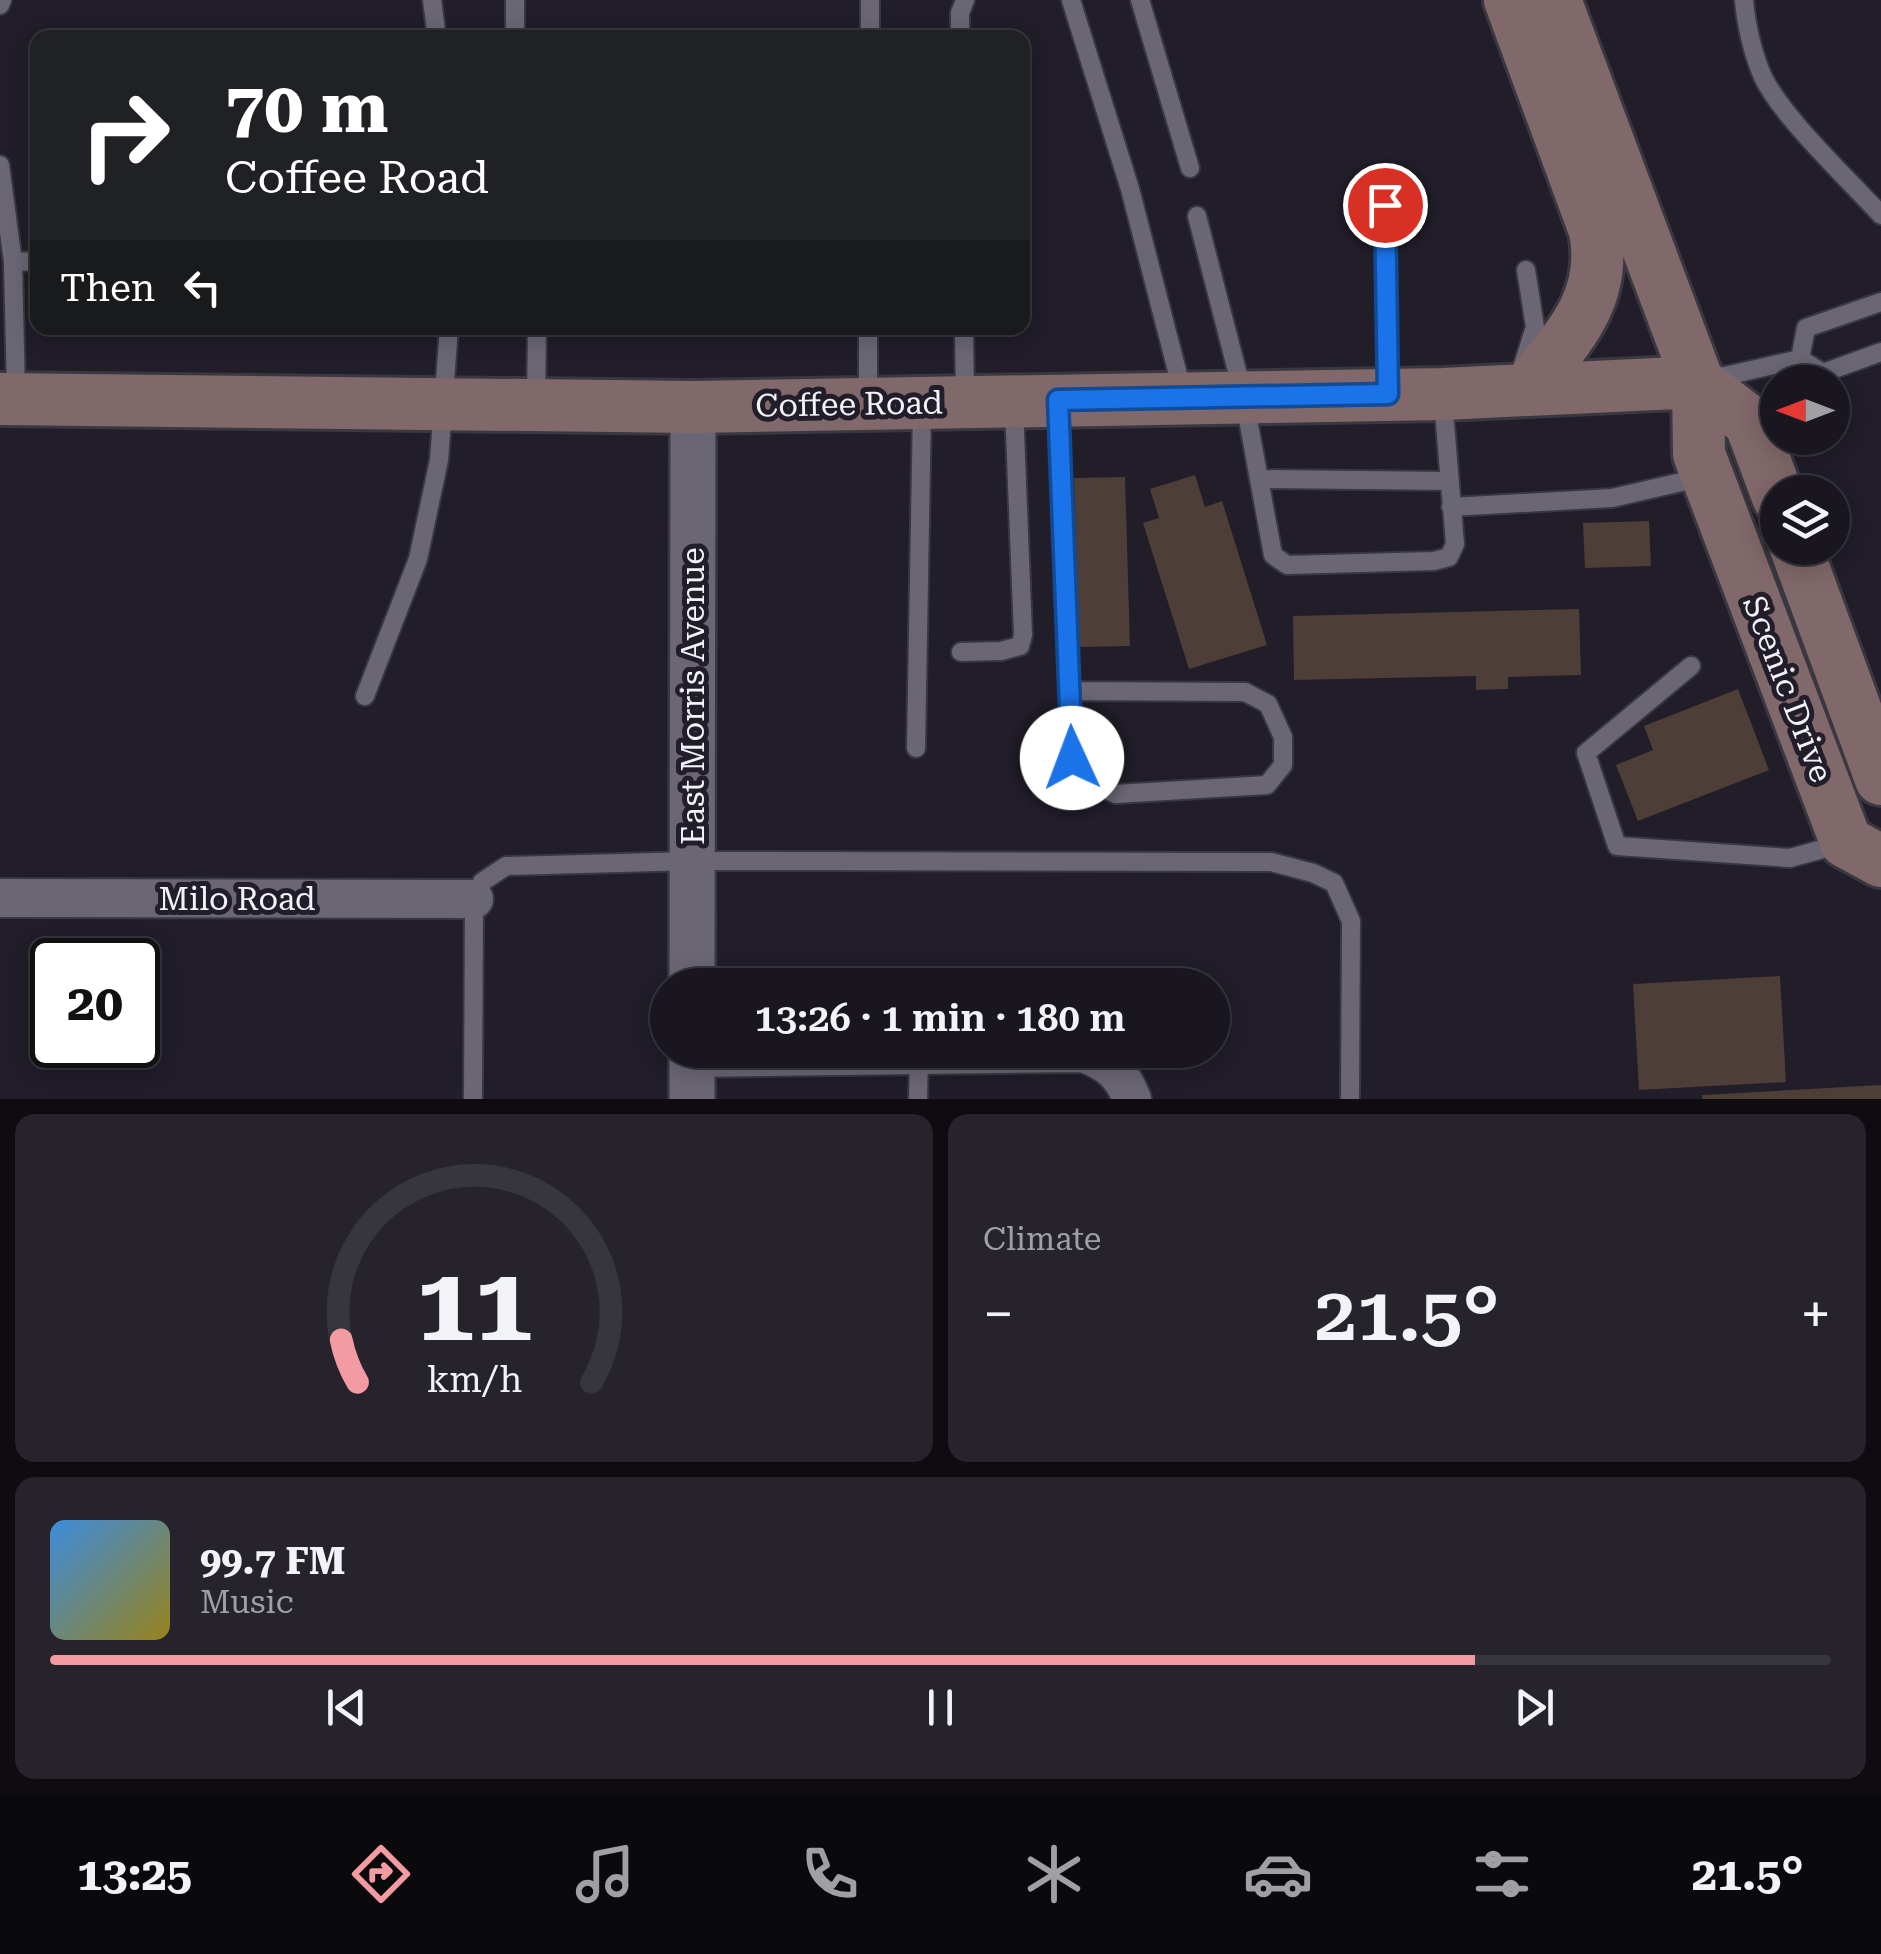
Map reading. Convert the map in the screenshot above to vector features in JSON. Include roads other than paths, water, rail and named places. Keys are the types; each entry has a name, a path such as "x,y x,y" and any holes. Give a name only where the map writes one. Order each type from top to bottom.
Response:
{"main road":[{"path":"1510,0 1595,231 1600,257 1596,283 1579,323 1521,390"},
{"name":"Scenic Drive","path":"1555,0 1698,382 1700,454 1863,852"},
{"name":"Coffee Road","path":"8,399 693,407 1442,394 1698,382"},
{"path":"1698,382 1750,422 1770,475"},
{"name":"Scenic Drive","path":"1802,565 1881,779"}],"street":[{"name":"East Morris Avenue","path":"692,968 693,407"},
{"name":"Milo Road","path":"0,898 474,899"},
{"path":"1113,1068 1125,1079 1132,1099"}],"lane":[{"path":"432,0 436,30"},
{"path":"515,0 515,30"},
{"path":"960,30 965,0"},
{"path":"1071,0 1130,189 1184,398"},
{"path":"1140,0 1190,168"},
{"path":"1744,0 1763,77 1792,117 1881,215"},
{"path":"870,1 870,30"},
{"path":"0,165 12,262 8,399"},
{"path":"1385,205 1388,394"},
{"path":"1197,216 1244,398 1273,555 1286,565 1434,561 1449,557 1455,544 1442,394"},
{"path":"12,262 30,261"},
{"path":"1521,390 1536,326 1526,270"},
{"path":"1800,359 1806,328 1881,302"},
{"path":"364,696 418,559 439,460 449,335"},
{"path":"536,406 537,335"},
{"path":"868,335 868,404"},
{"path":"966,335 990,402 1070,692 1072,758 1095,784 1116,794 1267,785 1283,765 1283,737 1268,704 1246,692 1070,692"},
{"path":"1698,382 1800,359 1823,373 1881,352"},
{"path":"961,652 1001,651 1020,646 1023,635 990,402"},
{"path":"916,748 990,402"},
{"path":"1451,507 1612,498 1708,476"},
{"path":"1260,479 1449,481"},
{"path":"1692,666 1586,754 1617,846 1790,858 1863,852"},
{"path":"473,1099 474,899 482,882 506,866 692,861 1270,862 1313,873 1334,882 1351,921 1350,1099"},
{"path":"918,1068 918,1099"}]}
